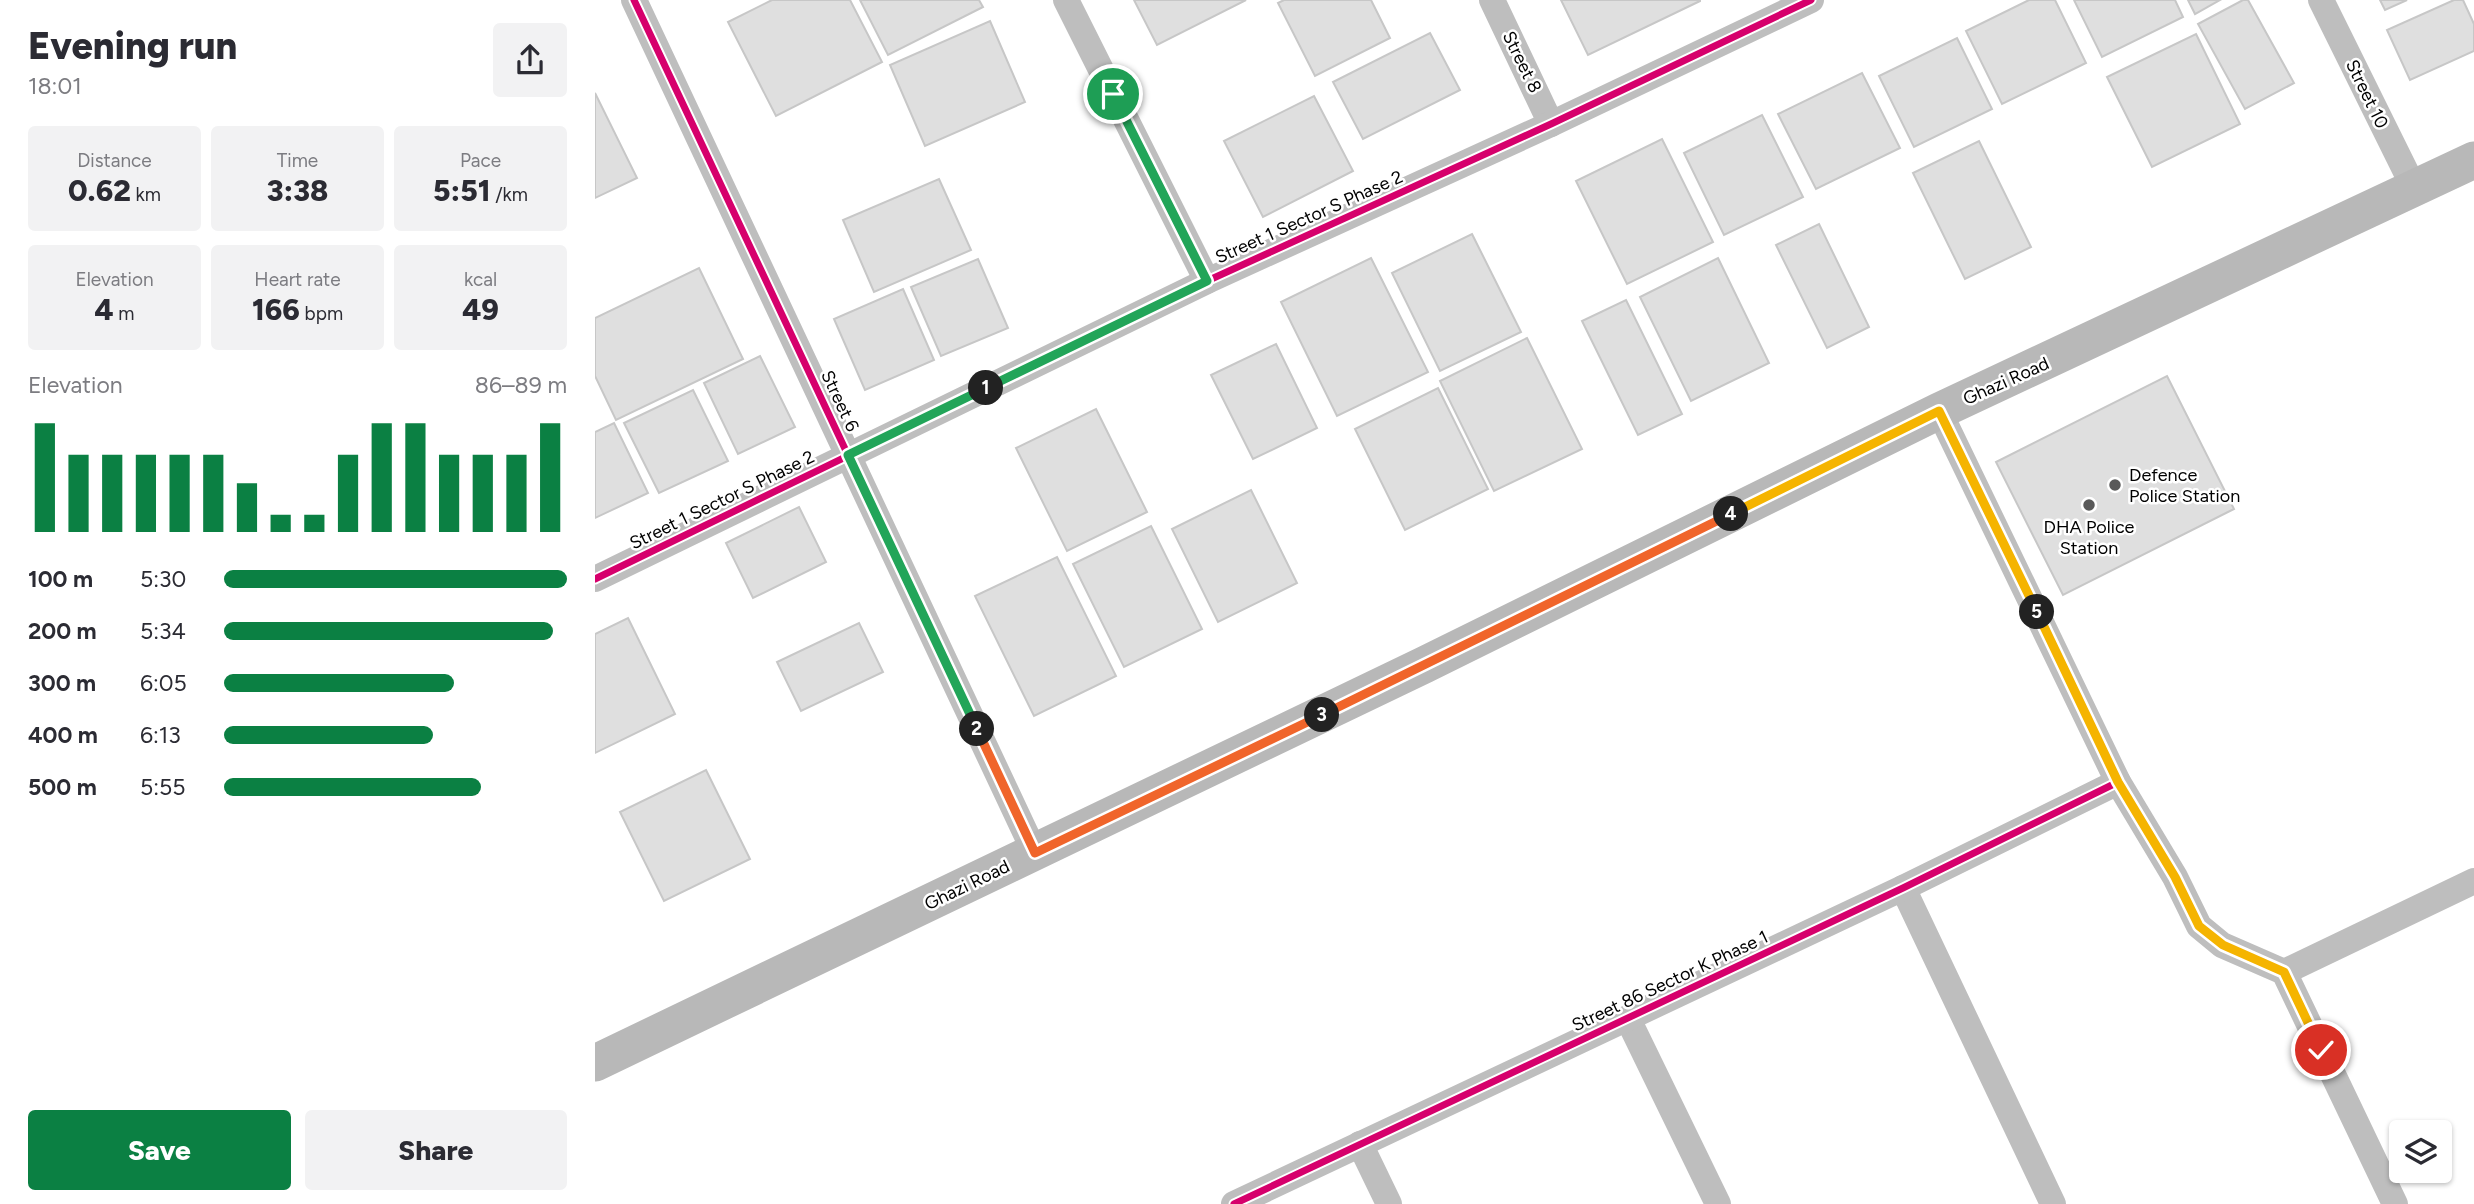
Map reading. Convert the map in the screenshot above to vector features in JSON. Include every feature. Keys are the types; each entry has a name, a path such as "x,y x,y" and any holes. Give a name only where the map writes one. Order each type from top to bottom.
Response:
{"main road":[{"name":"Ghazi Road","path":"595,1063 1035,853 1939,411 2474,160"}],"street":[{"name":"Street 6","path":"634,0 1035,853"},
{"path":"1066,0 1207,281"},
{"name":"Street 8","path":"1492,0 1551,124"},
{"name":"Street 1 Sector S Phase 2","path":"595,579 1207,281 1551,124 1811,0"},
{"name":"Street 10","path":"2321,0 2414,188"},
{"path":"1939,411 2118,782 2175,877 2199,926 2223,945 2284,972 2395,1204"},
{"name":"Street 86 Sector K Phase 1","path":"1234,1204 1903,888 2118,782"},
{"path":"2284,972 2474,881"},
{"path":"1903,888 2053,1204"},
{"path":"1628,1019 1718,1204"},
{"path":"1360,1144 1389,1204"}],"building":[{"path":"772,0 850,0 882,62 776,116 728,22"},
{"path":"860,0 979,0 983,7 888,55"},
{"path":"1134,0 1246,0 1157,45"},
{"path":"1284,0 1371,0 1390,38 1315,76 1278,3"},
{"path":"1561,0 1700,0 1700,1 1588,55"},
{"path":"2029,0 2055,0 2086,63 2002,104 1966,31"},
{"path":"2074,0 2175,0 2183,17 2102,57"},
{"path":"2188,0 2220,0 2195,14"},
{"path":"2243,0 2248,0 2294,83 2245,109 2198,24"},
{"path":"2380,0 2407,0 2385,10"},
{"path":"2454,0 2463,0 2474,24 2474,51 2410,80 2387,30"},
{"path":"990,21 1025,102 925,146 890,65"},
{"path":"1430,33 1460,90 1363,139 1333,82"},
{"path":"2196,34 2240,124 2152,167 2107,77"},
{"path":"1957,38 1992,109 1914,147 1879,76"},
{"path":"1862,73 1900,148 1816,189 1778,114"},
{"path":"595,93 637,178 595,198"},
{"path":"1314,96 1353,171 1263,217 1224,141"},
{"path":"1762,115 1803,197 1724,235 1684,153"},
{"path":"1662,139 1713,242 1627,284 1576,181"},
{"path":"1979,141 2031,247 1965,279 1913,173"},
{"path":"939,179 971,250 874,292 843,220"},
{"path":"1819,224 1869,327 1827,348 1776,245"},
{"path":"1472,234 1521,332 1440,371 1392,273"},
{"path":"1371,258 1428,372 1337,416 1281,302"},
{"path":"1718,258 1769,363 1691,401 1640,297"},
{"path":"978,259 1008,328 941,356 911,287"},
{"path":"699,268 743,359 616,420 595,376 595,318"},
{"path":"903,289 934,360 865,390 834,319"},
{"path":"1626,300 1682,414 1638,435 1582,321"},
{"path":"1527,338 1582,449 1494,491 1440,381"},
{"path":"1276,344 1317,428 1253,459 1211,375"},
{"path":"760,356 795,427 738,454 704,383"},
{"name":"Defence Police Station","path":"2167,376 2234,509 2063,595 1996,462"},
{"path":"1438,388 1488,489 1405,530 1355,429"},
{"path":"693,390 728,461 659,493 624,423"},
{"path":"1096,409 1147,512 1067,551 1016,448"},
{"path":"614,423 648,493 595,518 595,432"},
{"path":"1251,490 1297,583 1218,622 1172,529"},
{"path":"799,507 826,562 753,598 726,543"},
{"path":"1151,526 1202,629 1124,667 1073,564"},
{"path":"1057,557 1116,676 1034,716 975,596"},
{"path":"628,618 675,714 595,753 595,634"},
{"path":"859,623 883,672 801,711 777,662"},
{"path":"706,770 750,859 664,901 620,812"}],"cycle path":[{"path":"634,0 1035,853"},
{"path":"595,579 1207,281 1551,124 1811,0"},
{"path":"1234,1204 1903,888 2118,782"}],"place":[{"name":"Defence Police Station","path":"2115,485"},
{"name":"DHA Police Station","path":"2089,505"}],"route":[{"path":"1113,94 1207,281 848,455 1035,853 1425,665 1939,411 2118,782 2175,877 2199,926 2223,945 2284,972 2321,1050"}]}
